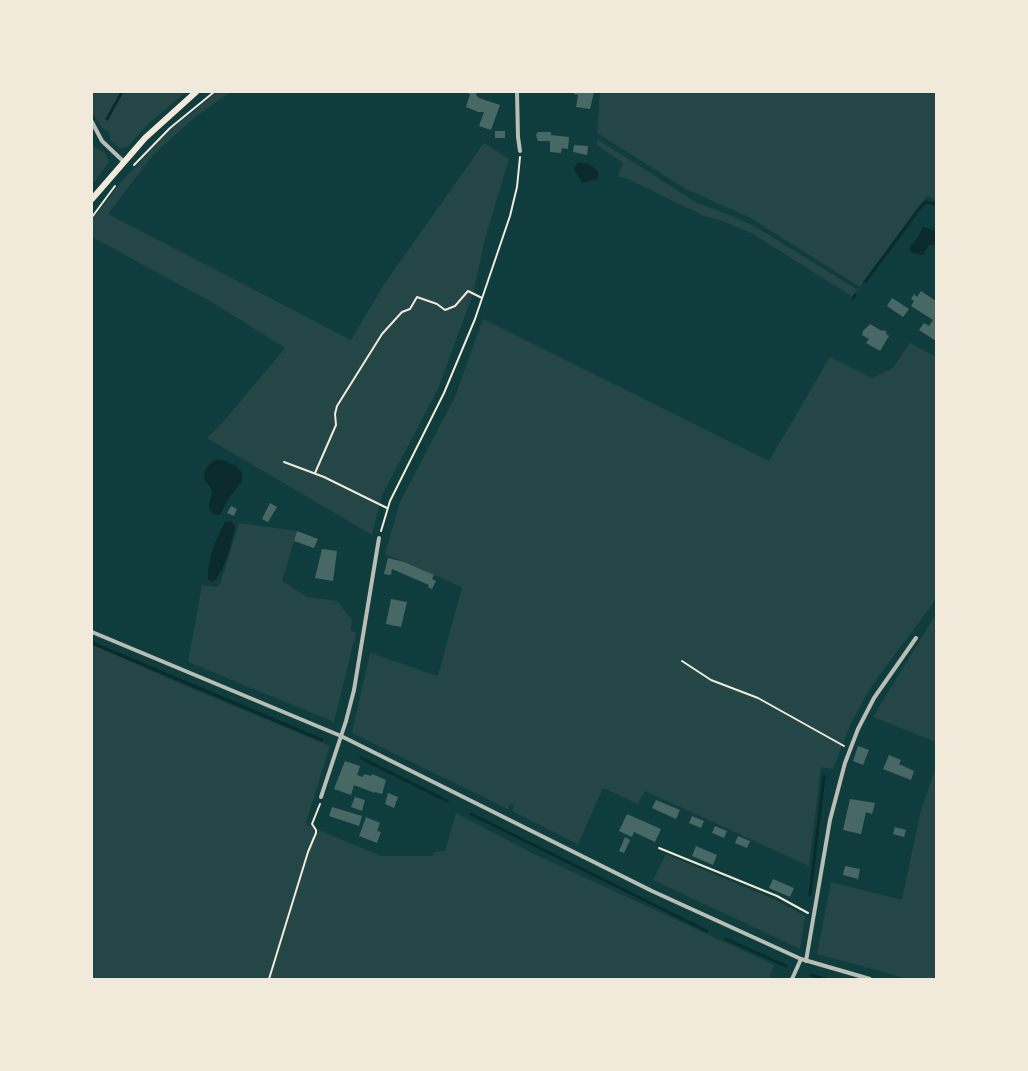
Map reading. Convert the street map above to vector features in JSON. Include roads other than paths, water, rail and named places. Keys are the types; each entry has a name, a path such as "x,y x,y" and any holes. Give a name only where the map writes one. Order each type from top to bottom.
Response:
{"main road":[{"path":"92,198 123,161 158,126 196,92"}],"street":[{"path":"517,92 518,137 520,151"},
{"path":"92,122 102,141 123,161"},
{"path":"321,797 341,736 360,656 379,538"},
{"path":"92,632 341,736 652,891 801,960 870,979"},
{"path":"806,962 815,918 835,797 850,750 874,698 916,638"},
{"path":"792,979 801,960"}],"waterway":[{"path":"107,119 122,92"},
{"path":"865,282 922,205 926,202 936,204"},
{"path":"92,643 322,740"},
{"path":"361,758 447,801"},
{"path":"810,895 824,776"},
{"path":"471,814 707,931"},
{"path":"726,939 786,966"},
{"path":"811,975 825,979"}]}
